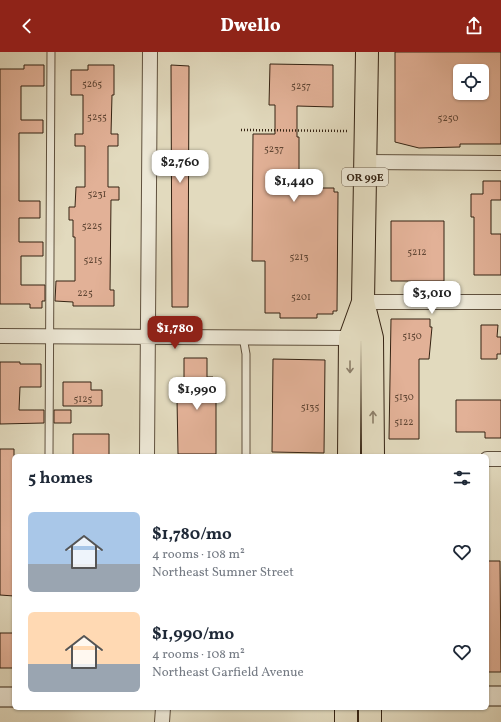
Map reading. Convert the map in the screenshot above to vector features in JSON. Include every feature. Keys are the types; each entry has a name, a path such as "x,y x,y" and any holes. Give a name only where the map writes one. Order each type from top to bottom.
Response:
{"main road":[{"name":"OR 99E","path":"367,52 363,302 372,338 373,454"},
{"name":"OR 99E","path":"349,454 350,338 363,302"},
{"path":"346,710 346,722"},
{"path":"370,710 370,722"}],"street":[{"path":"147,454 150,52"},
{"path":"365,162 501,163"},
{"path":"363,302 501,302"},
{"path":"0,336 350,338"},
{"path":"489,459 501,458"},
{"path":"489,696 501,696"},
{"path":"0,697 12,697"},
{"path":"162,722 163,710"}],"lane":[{"path":"49,454 51,52"},
{"path":"243,337 246,354 246,454"}],"path":[{"path":"241,130 366,131"}],"building":[{"path":"395,52 501,52 501,144 460,144 460,147 419,148 395,142"},
{"path":"270,64 333,65 333,107 297,106 297,137 299,137 299,188 334,188 334,192 338,192 337,311 333,311 333,314 317,314 317,318 280,318 280,313 265,313 265,261 252,261 253,134 275,134 275,105 269,105"},
{"path":"24,65 44,65 44,86 21,86 21,120 43,120 43,133 19,133 19,201 40,201 40,218 19,218 19,242 43,242 43,256 21,256 21,285 45,285 45,301 42,301 42,308 30,308 30,304 0,304 0,69 24,69"},
{"path":"88,65 114,65 114,95 112,95 111,134 118,134 118,146 108,146 108,187 119,187 119,200 111,200 110,290 114,290 114,306 73,306 73,302 55,301 56,281 75,281 75,237 73,237 73,220 69,220 69,207 75,207 76,187 85,187 85,146 75,146 75,134 83,134 83,95 71,95 71,70 88,70"},
{"path":"171,65 189,66 188,307 172,307"},
{"path":"483,181 501,181 501,200 491,200 491,234 501,234 501,275 474,275 474,217 471,217 471,194 483,194"},
{"path":"391,221 444,221 444,281 391,281"},
{"path":"391,319 430,319 430,327 432,327 429,359 419,359 419,439 389,439"},
{"path":"481,325 498,325 497,337 501,337 501,354 497,354 497,359 481,359"},
{"path":"184,358 207,358 207,377 213,377 213,399 216,399 216,454 178,454 177,399 184,399"},
{"path":"273,359 325,360 324,453 272,452"},
{"path":"0,362 41,364 41,387 20,387 19,410 44,410 44,423 0,424"},
{"path":"63,382 91,382 91,390 102,390 102,406 63,406"},
{"path":"456,400 501,400 501,438 485,438 485,432 456,432"},
{"path":"54,410 71,410 71,423 54,423"},
{"path":"73,434 109,434 109,454 73,454"},
{"path":"0,449 14,449 14,454 12,454 12,596 0,595"},
{"path":"489,561 500,561 501,672 489,672"},
{"path":"0,633 12,633 12,668 0,668"}]}
